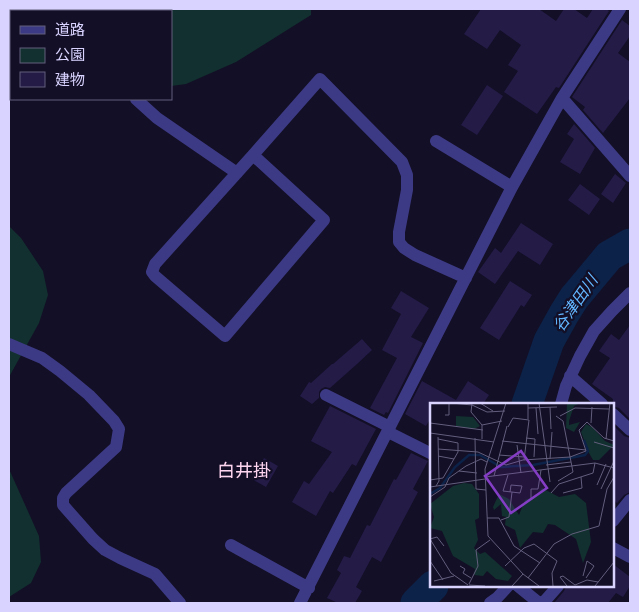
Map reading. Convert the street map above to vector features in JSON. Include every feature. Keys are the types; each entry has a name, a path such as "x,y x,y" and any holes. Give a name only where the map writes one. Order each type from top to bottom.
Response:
{"street":[{"path":"300,603 512,187 562,98 620,9"},
{"path":"253,156 324,220 224,336 152,272 155,264 320,79 402,162 407,175 407,190 398,232 399,242 404,248 415,255 466,278"},
{"path":"562,98 630,176"},
{"path":"137,100 157,118 237,172"},
{"path":"436,141 512,187"},
{"path":"561,403 570,376 594,331 630,293"},
{"path":"9,344 42,358 60,371 89,395 114,421 119,429 116,447 66,493 63,498 64,505 93,540 105,550 155,574 180,603"},
{"path":"570,376 601,403"},
{"path":"326,395 430,453"},
{"path":"614,415 630,430"},
{"path":"614,520 630,500"},
{"path":"231,545 308,588"},
{"path":"614,549 630,558"},
{"path":"490,603 507,587"},
{"path":"519,587 539,603"},
{"path":"543,603 557,587"}],"green space":[{"path":"9,9 311,9 311,15 236,62 186,84 172,86 172,10 10,10 9,80"},
{"path":"9,226 21,238 43,271 48,295 39,323 9,377"},
{"path":"9,469 39,536 41,562 31,583 9,597"}],"building":[{"path":"481,9 539,9 556,21 564,9 574,9 587,18 593,9 606,9 609,11 559,88 556,87 537,114 504,92 518,71 508,65 521,45 500,30 487,49 464,34"},
{"path":"622,20 630,26 630,36 618,53 630,62 630,98 603,133 583,110 585,107 572,97"},
{"path":"487,85 503,96 477,135 461,125"},
{"path":"574,124 595,148 580,174 560,162 574,139 567,134"},
{"path":"615,174 626,183 613,203 601,194"},
{"path":"580,184 600,199 589,215 568,200"},
{"path":"521,223 553,244 540,265 518,251 495,284 478,272 495,248 501,253"},
{"path":"510,281 532,295 524,307 521,305 499,340 480,328"},
{"path":"401,291 429,308 411,337 423,343 388,413 386,412 384,415 370,408 397,358 382,350 401,314 391,308"},
{"path":"630,325 630,419 619,408 614,406 613,399 592,384 610,358 599,351 611,334 619,340"},
{"path":"362,339 372,350 357,364 330,388 325,387 321,389 319,398 312,404 300,396 309,382 311,383"},
{"path":"422,381 456,400 468,381 489,395 484,403 430,403 430,419 426,426 405,414"},
{"path":"330,406 376,429 356,466 352,464 333,493 330,491 316,516 292,502 304,481 309,484 332,452 311,441"},
{"path":"614,426 624,436 630,438 630,492 624,495 617,503 614,501"},
{"path":"411,453 428,461 413,489 418,492 381,562 372,557 356,587 362,591 355,603 338,603 327,598 341,573 337,570 344,556 350,558 367,525 370,526 394,479 396,480"},
{"path":"264,458 278,466 266,487 252,479"},
{"path":"614,565 630,577 630,586 623,597 616,593 608,603 554,603 566,587 614,587"}],"waterway":[{"name":"谷津田川","path":"527,403 549,341 574,298 609,256 630,244"},
{"name":"谷津田川","path":"416,603 432,587"}],"district":[{"name":"白井掛","path":"244,471"}]}
